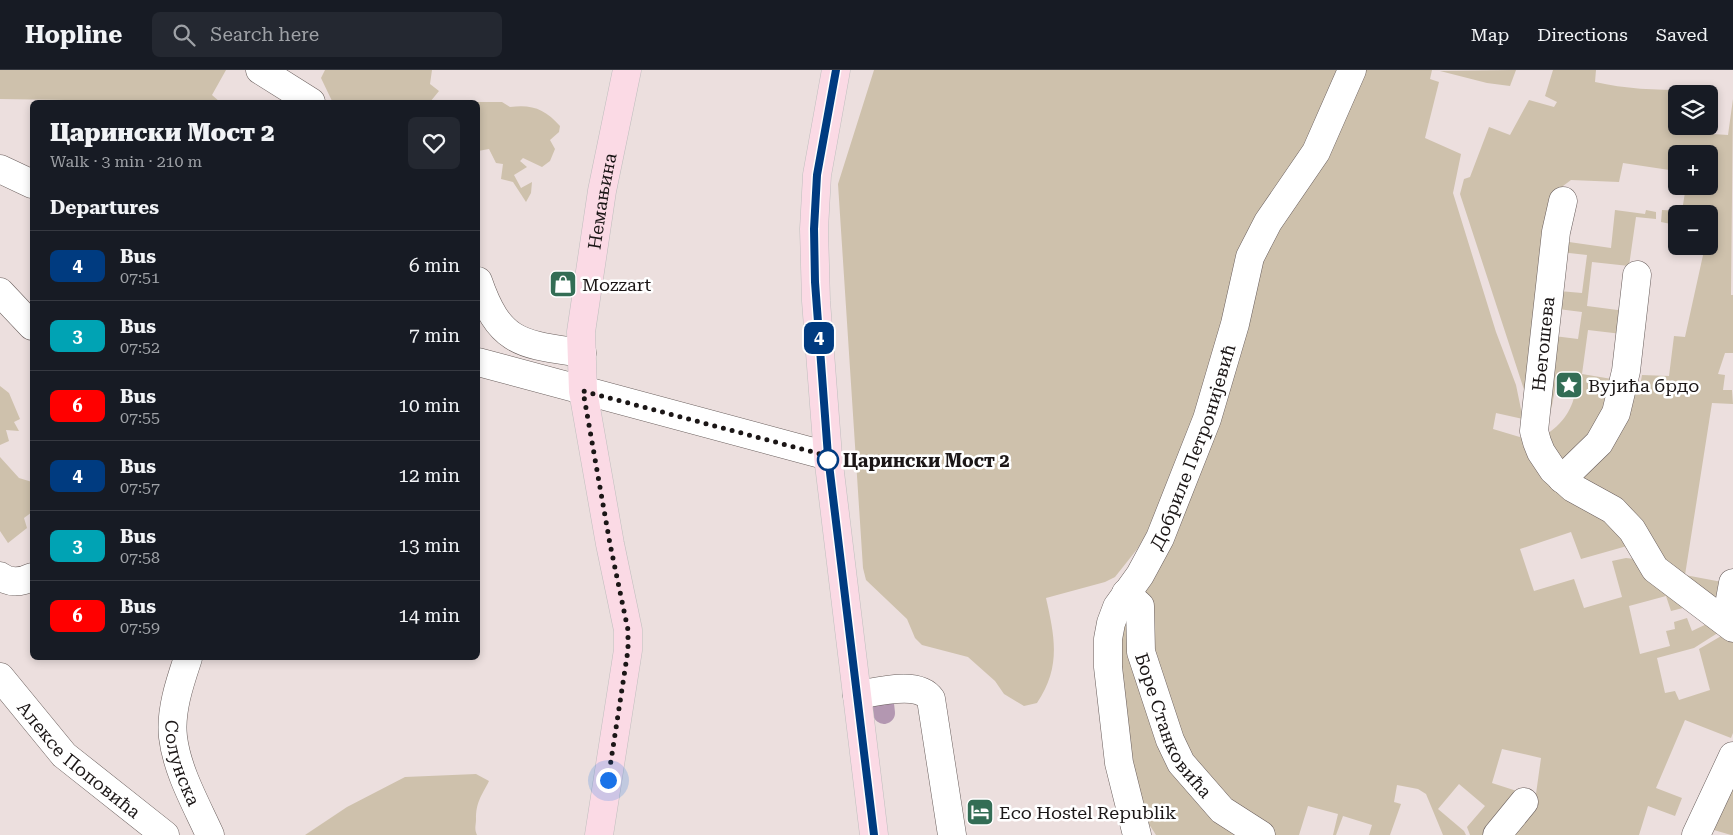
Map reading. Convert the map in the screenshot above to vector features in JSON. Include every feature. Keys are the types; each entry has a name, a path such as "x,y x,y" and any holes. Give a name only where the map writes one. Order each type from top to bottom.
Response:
{"main road":[{"name":"Немањина","path":"599,835 626,668 628,630 610,544 583,391 581,332 602,191 628,70"},
{"path":"836,70 817,175 814,229 816,301 828,456 874,835"}],"street":[{"path":"260,70 308,100"},
{"name":"Добриле Петронијевић","path":"1137,835 1119,763 1108,667 1108,639 1111,623 1117,607 1140,575 1160,538 1207,420 1235,324 1250,257 1268,222 1316,152 1352,70"},
{"path":"0,169 30,183"},
{"name":"Његошева","path":"1563,200 1553,262 1534,431 1541,452 1562,479 1613,510 1632,530 1655,569 1730,625"},
{"path":"1562,479 1599,443 1616,414 1626,371 1636,275"},
{"path":"480,287 484,300 509,335 531,345 582,353"},
{"path":"0,292 30,324"},
{"path":"480,363 828,456"},
{"path":"0,576 13,582 30,578"},
{"path":"1730,625 1733,583"},
{"name":"Боре Станковића","path":"1126,593 1140,606 1141,652 1170,740 1181,763 1222,810 1261,835"},
{"name":"Солунска","path":"187,660 179,688 173,736 178,760 190,792 210,835"},
{"name":"Алексе Поповића","path":"0,677 64,755 165,835"},
{"path":"857,695 912,688 928,694 931,699 952,835"},
{"path":"1696,835 1733,756"},
{"path":"1497,835 1524,802"}],"shaded area":[{"path":"0,70 226,70 212,95 218,100 0,99"},
{"path":"325,70 432,70 430,84 439,91 432,100 332,100 321,78"},
{"path":"874,70 1339,70 1224,330 1164,503 1138,548 1115,577 1105,582 1046,598 1052,626 1053,665 1045,690 1037,703 1024,706 1004,694 995,681 968,657 922,645 915,638 907,619 866,580 863,568 838,184"},
{"path":"1364,70 1432,70 1430,79 1439,82 1425,138 1461,154 1453,193 1496,332 1516,385 1523,419 1496,413 1493,429 1523,438 1606,515 1627,546 1581,559 1571,532 1520,549 1534,591 1574,579 1584,608 1622,597 1612,561 1626,558 1635,559 1691,606 1671,611 1666,596 1629,606 1640,654 1670,646 1666,631 1675,629 1674,622 1687,618 1692,631 1713,621 1724,629 1694,648 1657,658 1665,693 1675,691 1679,700 1710,690 1699,649 1728,632 1733,636 1733,733 1731,738 1685,720 1656,788 1682,798 1675,816 1648,806 1639,835 1506,835 1536,794 1541,758 1502,749 1492,783 1523,793 1490,835 1470,835 1467,827 1485,806 1459,784 1438,809 1464,831 1466,835 1443,835 1426,794 1418,789 1397,785 1394,802 1401,804 1390,835 1369,835 1372,825 1343,816 1336,835 1333,835 1338,814 1308,806 1299,835 1271,835 1206,787 1168,718 1144,604 1145,581 1263,258"},
{"path":"1516,70 1510,86 1487,83 1440,71"},
{"path":"1553,70 1596,70 1595,82 1618,86 1668,89 1668,135 1728,135 1733,99 1731,295 1733,295 1733,353 1725,353 1718,374 1725,375 1723,390 1732,390 1733,404 1712,403 1685,575 1722,582 1714,605 1578,485 1640,386 1642,375 1669,376 1674,336 1685,337 1703,255 1718,255 1718,205 1683,205 1685,195 1718,195 1718,145 1668,145 1668,170 1623,163 1619,182 1571,180 1563,186 1557,197 1532,414 1460,194 1464,179 1470,177 1489,127 1510,135 1529,100 1554,107 1557,102 1545,96"},
{"path":"480,102 502,102 510,107 532,107 549,115 560,126 559,132 550,140 555,149 550,161 542,167 523,158 520,161 527,167 514,175 521,188 532,182 531,193 526,202 513,182 501,179 503,164 496,163 489,149 480,151"},
{"path":"1615,210 1645,214 1646,210 1656,212 1656,219 1636,217 1629,266 1592,262 1587,306 1625,311 1622,334 1588,330 1582,374 1612,379 1609,418 1560,464 1547,434 1559,424 1568,412 1574,399 1577,383 1557,380 1551,410 1547,411 1554,336 1578,339 1582,312 1558,309 1559,291 1582,293 1587,255 1560,252 1562,241 1611,248"},
{"path":"1662,210 1668,210 1668,223 1661,222"},
{"path":"0,386 9,393 20,419 14,422 19,431 6,430 9,441 0,445"},
{"path":"0,457 19,478 30,481 30,514 24,518 27,528 8,543 0,531"},
{"path":"1125,606 1151,701 1249,835 1156,835 1143,815 1129,761 1115,670"},
{"path":"476,774 489,781 477,808 475,829 477,835 305,835 347,807 405,777"},
{"path":"1733,774 1733,835 1731,835 1707,828"}],"waterway":[{"path":"883,704 884,713"}],"bus line":[{"name":"4","path":"836,70 822,138 817,175 814,263 828,456 874,835"}],"place":[{"name":"Mozzart","path":"563,284"},
{"name":"Вујића брдо","path":"1569,385"},
{"name":"Царински Мост 2","path":"828,460"},
{"name":"Eco Hostel Republik","path":"980,812"}],"route":[{"path":"608,780 628,650 628,630 610,544 583,391 828,456 828,460"}]}
